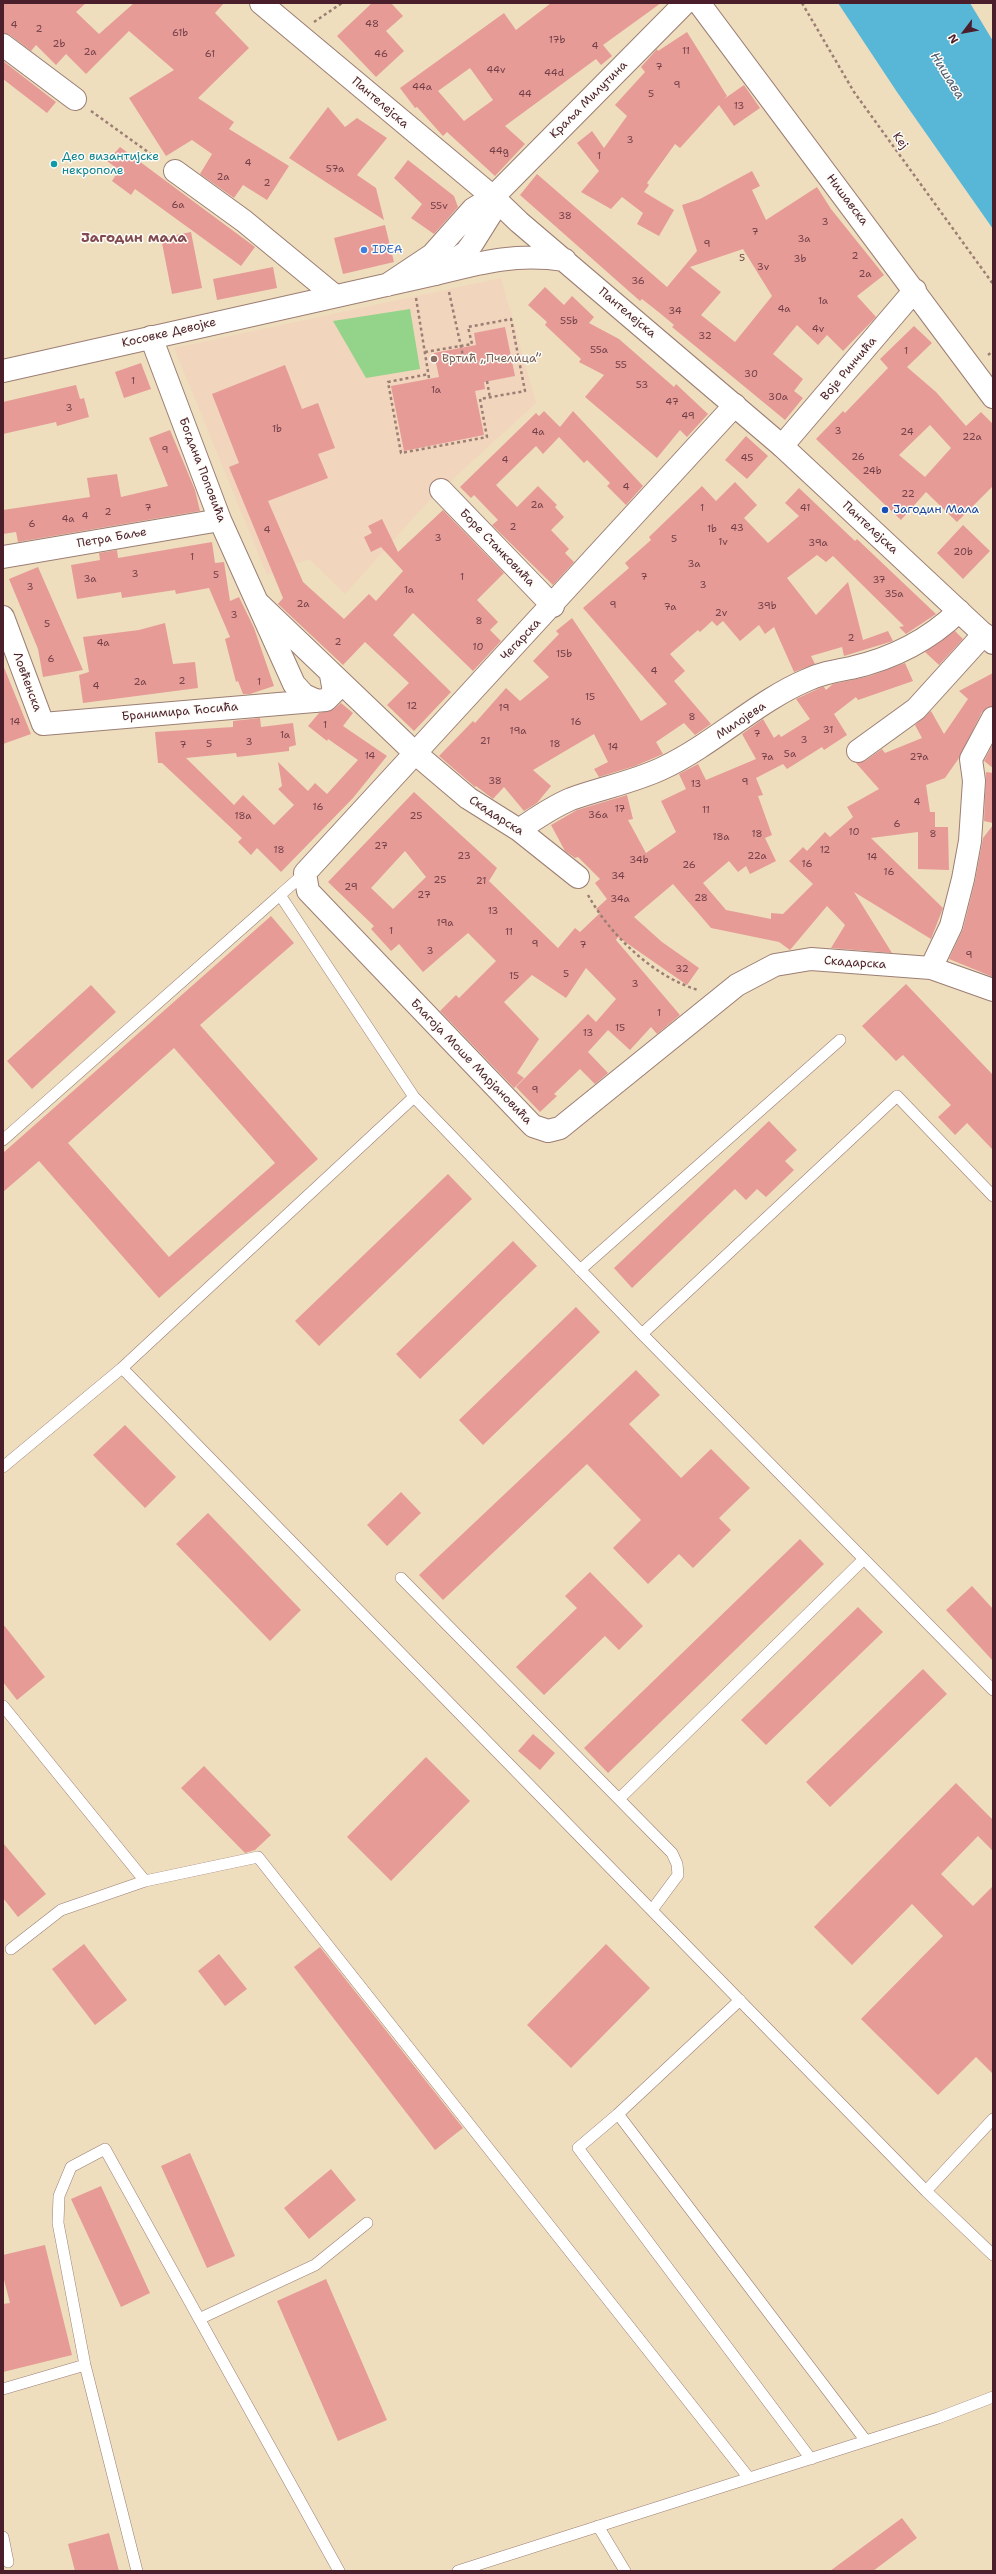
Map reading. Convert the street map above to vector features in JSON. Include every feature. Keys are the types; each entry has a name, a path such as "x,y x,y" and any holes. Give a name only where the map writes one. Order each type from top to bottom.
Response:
{"street":[{"name":"Пантелејска","path":"261,3 493,197 782,446 989,638 916,709 858,751"},
{"name":"Краља Милутина","path":"493,197 685,3"},
{"name":"Нишавска","path":"699,3 915,290 993,397"},
{"path":"3,45 75,99"},
{"path":"174,171 244,221 335,296"},
{"name":"Косовке Девојке","path":"3,371 387,285 442,281 472,244 494,209 493,197 473,210 432,255 387,285"},
{"path":"442,281 507,257 525,256 565,260"},
{"name":"Воје Ринчића","path":"782,446 915,290"},
{"name":"Богдана Поповића","path":"151,337 220,520 256,602 294,684 304,695 317,701"},
{"name":"Чегарска","path":"305,873 553,606 735,406"},
{"name":"Боре Станковића","path":"441,490 553,606"},
{"name":"Петра Баље","path":"3,556 220,520"},
{"name":"Богдана Поповића","path":"256,602 331,675 415,753"},
{"name":"Милојева","path":"519,830 542,814 571,799 663,769 718,737 788,689 807,680 827,672 851,668 894,654 914,645 944,626 959,611"},
{"name":"Ловћенска","path":"3,617 43,724"},
{"path":"317,701 326,700 334,692 331,675"},
{"name":"Бранимира Ћосића","path":"43,724 317,701"},
{"path":"931,968 951,926 963,879 970,841 974,781 971,759 993,718"},
{"name":"Скадарска","path":"415,753 468,798 519,830 578,876"},
{"name":"Благоја Моше Марјановића","path":"305,873 308,891 312,896 538,1129 553,1131 560,1128 722,997"},
{"name":"Скадарска","path":"722,997 757,972 791,961 811,959 931,968 993,990"}],"lane":[{"path":"3,1140 305,873"},
{"path":"280,895 414,1097 642,1334 993,1690"},
{"path":"580,1270 840,1040"},
{"path":"642,1334 897,1096 993,1196"},
{"path":"3,1467 122,1368 414,1097"},
{"path":"122,1368 926,2191 993,2255"},
{"path":"619,1799 864,1559"},
{"path":"401,1578 672,1853 677,1864 678,1875 652,1910"},
{"path":"3,1706 145,1881"},
{"path":"11,1949 61,1910 145,1881 258,1857 749,2478"},
{"path":"740,2000 618,2114 578,2148 811,2459"},
{"path":"618,2114 866,2441"},
{"path":"926,2191 993,2120"},
{"path":"137,2571 85,2365 58,2223 59,2196 71,2167 105,2149 339,2571"},
{"path":"199,2319 315,2265 366,2223"},
{"path":"3,2389 85,2365"},
{"path":"458,2571 938,2418 993,2397"},
{"path":"598,2526 625,2571"},
{"path":"3,2537 7,2566"}],"path":[{"path":"309,25 342,3"},
{"name":"Кеј","path":"802,3 854,92 993,284"},
{"path":"75,99 174,171"},
{"path":"442,281 463,356"},
{"path":"415,295 429,378"},
{"path":"425,352 472,344 468,327 511,319 524,391 480,399 487,437 401,453 388,382 429,374"},
{"path":"487,381 490,398"},
{"path":"578,876 598,912 622,939 654,968 685,986 722,997"}],"shaded area":[{"path":"501,278 536,403 427,503 345,594 309,559 267,575 174,348"}],"green space":[{"path":"410,309 420,369 366,378 333,321"}],"water":[{"name":"Нишава","path":"838,3 970,3 993,41 993,229 897,92"}],"building":[{"path":"3,3 86,3 76,12 99,34 134,3 224,3 215,13 249,48 198,98 234,122 229,129 289,166 267,200 243,185 234,198 200,174 212,154 192,140 166,156 129,98 174,70 129,31 86,74 66,54 56,65 36,45 31,51 10,35 3,33"},
{"path":"372,3 391,3 403,16 386,31 404,51 376,77 337,36"},
{"path":"551,3 661,3 603,45 612,56 601,65 596,59 505,126 525,144 495,176 447,132 443,136 417,107 415,108 400,88 504,13 516,30","holes":["470,68 493,100 464,121 438,91"]},
{"path":"687,32 727,96 724,99 744,85 760,108 734,126 719,105 680,148 675,144 647,183 649,185 644,192 674,210 659,236 637,224 643,213 622,197 611,209 581,192 599,171 577,143 592,131 604,148 627,116 615,105 645,72 641,67 657,49 658,51"},
{"path":"3,61 56,102 47,113 3,79"},
{"path":"328,107 345,127 357,118 387,138 357,175 376,188 384,220 289,158"},
{"path":"120,147 255,247 241,266 135,189 131,195 112,181 119,170 107,161"},
{"path":"408,160 454,196 458,207 434,234 411,218 422,204 394,178"},
{"path":"752,171 760,186 752,190 766,220 817,187 831,209 884,275 857,296 876,317 843,351 827,335 818,345 797,325 773,354 803,379 794,391 803,398 785,420 672,327 674,325 661,314 642,299 640,301 520,195 537,174 667,287 697,251 682,205 700,199","holes":["743,249 772,296 735,342 701,315 721,292 690,267"]},
{"name":"IDEA","path":"385,225 394,262 343,274 334,238"},
{"path":"191,232 202,288 172,294 161,238"},
{"path":"273,267 277,288 217,300 213,279"},
{"path":"545,287 564,305 572,296 594,317 589,323 619,339 674,387 676,384 708,414 687,437 680,430 657,458 585,397 604,375 579,362 581,359 545,325 547,322 528,305"},
{"path":"914,326 932,343 907,367 936,392 966,426 981,412 993,424 993,486 957,522 926,492 901,520 816,439 843,411 845,413 888,368 880,359","holes":["930,425 951,448 925,477 899,455"]},
{"path":"505,327 515,376 484,382 485,389 475,391 484,435 404,451 391,386 439,377 434,353 476,345 474,333"},
{"path":"141,363 151,389 124,398 115,372"},
{"path":"285,365 302,409 318,403 335,448 318,454 328,478 268,501 303,582 344,619 369,594 376,601 403,571 381,547 371,552 364,537 372,533 368,526 382,519 398,552 443,510 504,573 477,600 498,622 490,630 501,641 473,671 413,613 393,635 451,692 414,731 387,705 409,683 365,642 343,665 278,604 283,598 229,467 239,463 212,394"},
{"path":"76,385 80,399 84,398 89,417 57,426 56,422 3,434 3,402"},
{"path":"544,411 560,427 573,411 643,486 626,505 607,486 610,483 587,460 584,463 559,437 543,454 536,446 496,485 517,507 538,486 557,505 555,507 564,517 551,530 569,549 565,553 574,562 553,585 492,525 498,520 474,495 471,498 460,487 536,413 539,416"},
{"path":"170,430 195,490 200,511 18,542 16,532 3,534 3,510 90,497 87,478 117,474 121,497 168,486 149,438"},
{"path":"746,436 768,456 747,479 725,460"},
{"path":"735,482 757,505 744,518 768,543 799,516 785,503 799,488 855,541 857,539 936,614 906,634 899,627 904,626 833,556 826,562 817,555 787,578 816,615 848,582 863,640 888,631 893,641 844,656 842,647 811,656 815,664 794,672 774,627 765,634 759,625 740,641 723,621 717,626 712,621 700,632 698,630 670,654 685,671 674,681 711,724 695,735 684,723 656,742 663,754 635,766 599,777 594,769 608,762 594,734 533,770 551,786 537,803 524,811 504,787 493,799 476,786 475,787 439,756 473,721 475,723 506,688 520,701 549,677 533,661 559,634 556,631 572,618 641,721 667,704 583,608 629,568 625,563 651,540 649,537 702,486 716,501"},
{"path":"963,525 990,551 963,579 937,553"},
{"path":"212,542 215,563 224,562 230,601 239,597 254,628 274,686 250,694 243,694 238,681 236,682 225,639 230,637 209,588 176,594 175,590 122,598 121,592 77,599 71,565 100,560 99,553 117,550 118,558"},
{"path":"38,567 83,670 43,677 38,649 9,579"},
{"path":"165,623 173,664 195,662 198,688 83,703 79,675 89,672 83,637 139,630"},
{"path":"955,631 963,639 939,665 925,652"},
{"path":"905,663 913,681 858,700 856,697 834,714 847,735 824,750 822,747 787,769 783,764 756,778 763,795 758,796 772,835 765,838 776,861 750,874 746,866 738,872 729,861 703,883 726,910 771,919 771,913 783,914 813,884 789,861 803,847 807,851 825,832 830,837 853,817 847,807 879,789 856,763 865,761 882,749 885,753 922,738 915,725 931,711 944,734 968,699 959,691 993,673 993,706 982,712 959,758 945,778 926,785 930,812 935,812 935,827 948,827 949,870 918,869 918,832 871,838 943,908 931,939 854,892 892,953 831,948 845,925 827,906 790,950 779,942 711,928 673,884 634,917 662,942 699,968 687,985 618,937 616,940 680,1015 657,1034 651,1027 630,1050 608,1030 588,1052 608,1073 595,1084 580,1069 554,1094 557,1096 540,1112 516,1087 588,1014 596,1022 616,999 586,968 566,998 532,975 504,1002 539,1039 517,1073 524,1078 514,1088 440,1011 456,995 459,998 496,961 468,933 423,972 399,944 391,951 371,929 374,926 328,882 414,792 497,868 489,881 558,948 575,928 580,932 600,913 596,909 607,899 595,883 600,879 578,857 575,858 565,851 551,825 577,810 627,795 633,819 628,820 646,853 676,832 661,801 686,789 679,774 698,764 706,780 756,759 742,734 763,719 774,738 779,734 781,737 810,719 796,699 822,687 826,690 833,684 870,676","holes":["405,851 426,877 393,909 371,888"]},
{"path":"3,665 31,734 3,744"},
{"path":"341,703 353,713 343,726 387,756 353,798 281,872 257,848 251,855 238,842 242,838 162,763 158,763 155,732 233,727 233,721 260,718 261,727 293,723 296,745 289,747 289,751 237,757 236,753 186,758 234,805 243,795 274,825 294,805 278,789 282,786 278,762 308,791 315,783 327,794 358,760 328,739 327,741 308,726 319,713 334,709"},
{"path":"993,744 993,768 984,761"},
{"path":"986,772 993,773 993,823 984,821"},
{"path":"993,825 993,977 949,959 963,929 975,881 983,838"},
{"path":"271,916 294,943 200,1025 318,1159 159,1298 39,1161 3,1192 3,1153","holes":["174,1048 275,1163 169,1257 68,1143"]},
{"path":"906,984 993,1075 993,1150 967,1123 955,1135 938,1117 951,1105 903,1055 896,1061 862,1026"},
{"path":"91,985 116,1012 32,1089 7,1061"},
{"path":"769,1121 797,1150 785,1161 794,1170 766,1197 757,1189 746,1200 735,1189 632,1288 614,1268"},
{"path":"448,1174 472,1199 319,1346 295,1321"},
{"path":"513,1241 537,1266 420,1379 396,1354"},
{"path":"576,1307 600,1332 483,1445 459,1420"},
{"path":"636,1370 660,1395 629,1424 681,1478 711,1449 750,1488 719,1518 731,1530 693,1568 679,1554 648,1584 613,1548 641,1520 587,1464 443,1600 419,1575"},
{"path":"125,1425 176,1477 145,1508 93,1455"},
{"path":"401,1492 421,1513 387,1546 367,1525"},
{"path":"208,1513 301,1610 270,1641 176,1544"},
{"path":"800,1539 824,1564 608,1773 584,1748"},
{"path":"590,1572 643,1626 619,1650 605,1636 544,1695 516,1667 577,1608 565,1596"},
{"path":"972,1586 993,1609 993,1661 946,1610"},
{"path":"858,1607 883,1632 766,1745 741,1720"},
{"path":"3,1624 45,1677 17,1700 3,1682"},
{"path":"923,1669 947,1694 830,1807 806,1782"},
{"path":"533,1734 555,1753 540,1770 518,1751"},
{"path":"426,1757 470,1801 391,1881 347,1837"},
{"path":"204,1766 271,1835 255,1850 245,1853 181,1788"},
{"path":"956,1783 993,1820 993,1851 978,1836 941,1874 973,1906 993,1886 993,2074 976,2057 938,2095 861,2019 943,1936 912,1904 852,1965 814,1927"},
{"path":"3,1843 46,1894 18,1917 3,1898"},
{"path":"84,1944 127,2000 95,2025 52,1969"},
{"path":"606,1944 650,1988 571,2068 527,2025"},
{"path":"320,1947 463,2128 435,2150 294,1967"},
{"path":"219,1954 247,1989 225,2006 198,1971"},
{"path":"190,2153 235,2256 207,2268 161,2166"},
{"path":"331,2169 356,2200 309,2239 284,2208"},
{"path":"101,2186 150,2293 121,2307 71,2199"},
{"path":"45,2245 72,2355 3,2372 3,2304 10,2303 3,2276 3,2255"},
{"path":"326,2279 387,2420 338,2441 277,2301"},
{"path":"902,2518 917,2538 873,2571 830,2571"},
{"path":"109,2533 119,2571 75,2571 68,2544"}],"place":[{"name":"Део византијске некрополе","path":"54,164"},
{"name":"IDEA","path":"364,250"},
{"name":"Вртић „Пчелица”","path":"434,359"},
{"name":"Јагодин Мала","path":"885,510"}],"district":[{"name":"Јагодин мала","path":"134,238"}]}
